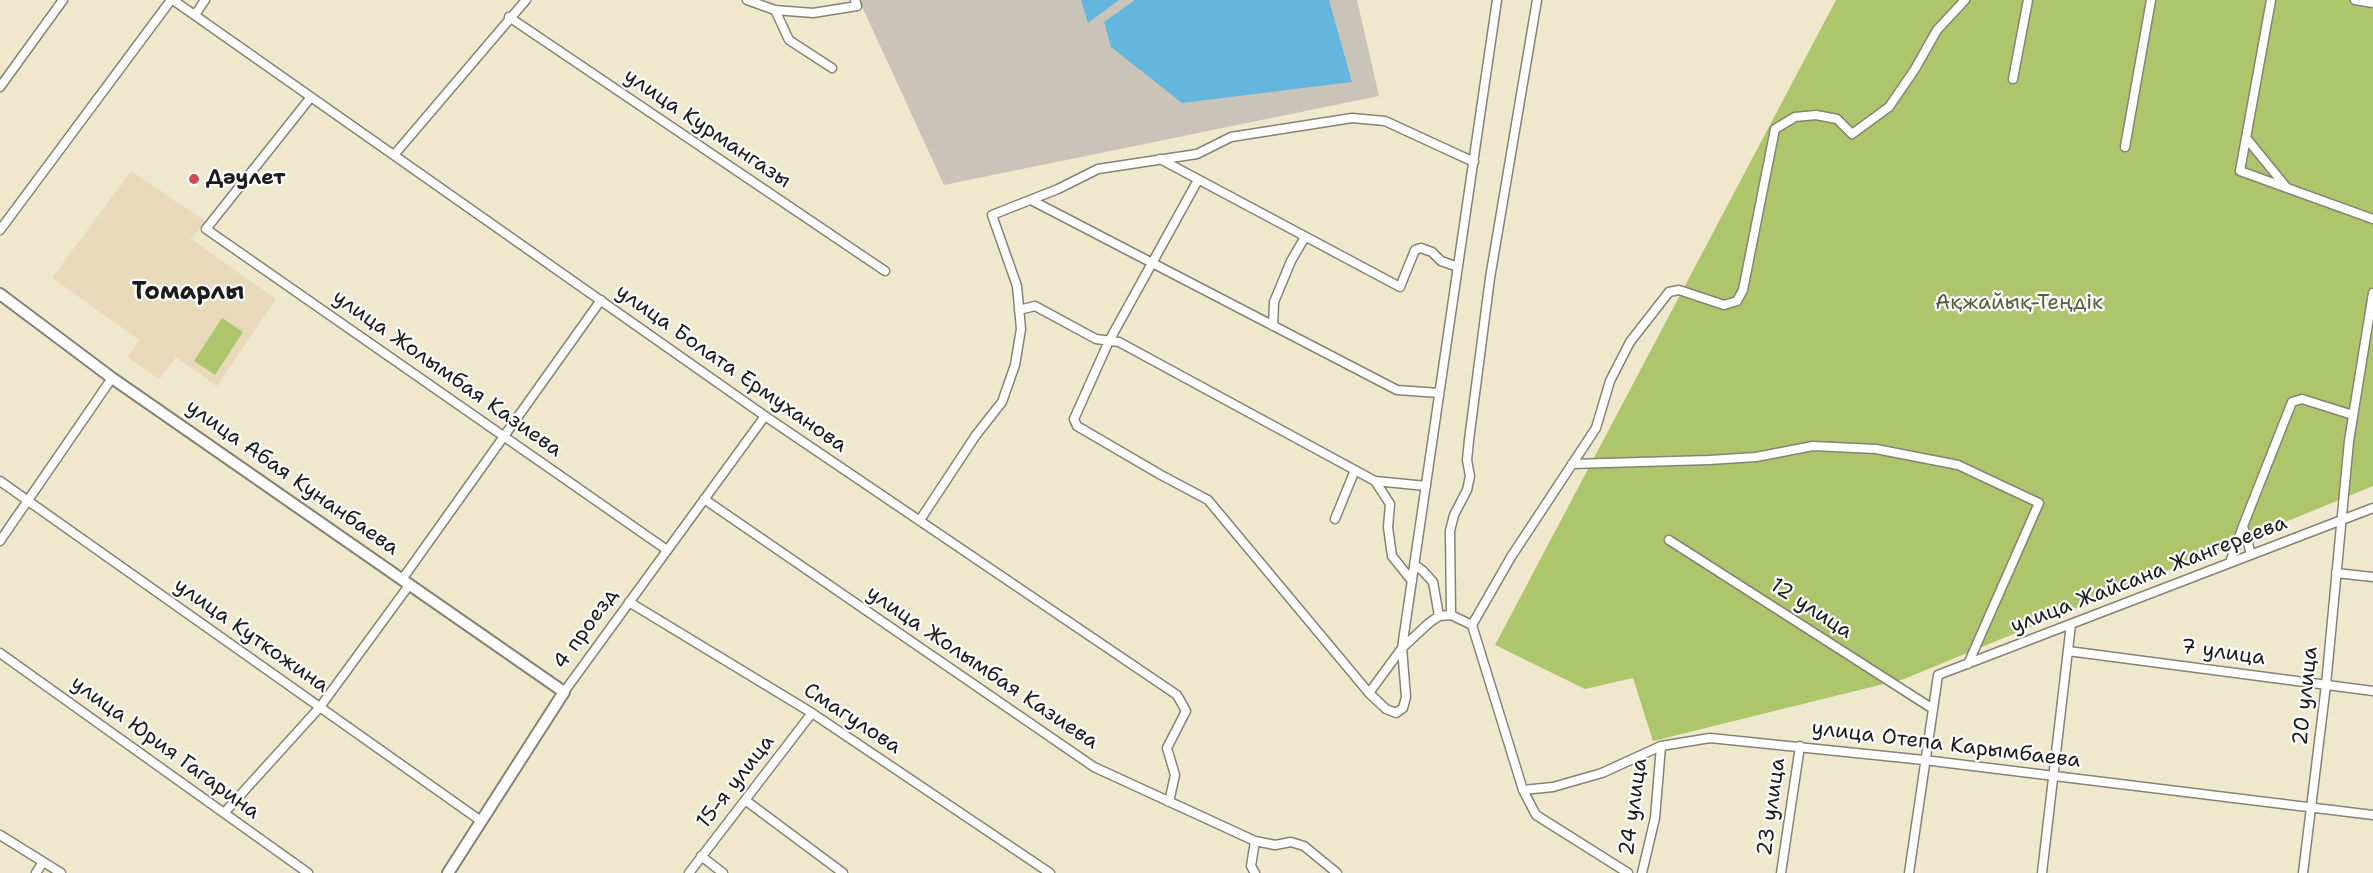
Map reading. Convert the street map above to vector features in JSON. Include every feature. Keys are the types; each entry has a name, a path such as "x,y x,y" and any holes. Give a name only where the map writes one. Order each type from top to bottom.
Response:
{"street":[{"path":"0,87 63,0"},
{"path":"0,230 172,0"},
{"name":"улица Болата Ермуханова","path":"172,0 765,416 1177,695 1186,711 1167,748 1175,775 1170,801"},
{"path":"195,15 205,0"},
{"path":"510,0 523,3"},
{"path":"747,0 775,10 813,13 856,3"},
{"path":"1198,180 1109,341 1076,410 1074,419 1077,426 1161,476 1208,500 1370,693 1386,710 1396,713 1403,708 1406,683 1402,648 1497,0"},
{"path":"1451,615 1450,531 1454,515 1467,490 1470,476 1467,460 1469,440 1489,288 1537,0"},
{"path":"1629,873 1536,814 1522,790 1472,625 1510,557 1596,428 1610,381 1630,342 1669,292 1679,290 1724,305 1737,301 1743,290 1775,129 1795,117 1816,115 1837,119 1852,134 1889,107 1915,69 1937,30 1965,0"},
{"path":"2013,80 2028,0"},
{"path":"2125,147 2151,0"},
{"path":"2271,0 2240,171 2373,219"},
{"path":"2355,0 2373,3"},
{"path":"394,155 523,3"},
{"path":"775,10 789,40 832,68"},
{"name":"улица Курмангазы","path":"509,17 885,271"},
{"name":"улица Жолымбая Казиева","path":"311,96 206,229 505,435 667,550"},
{"path":"920,520 976,435 1002,402 1015,365 1021,329 1017,286 992,215 1098,169 1197,154 1231,137 1352,118 1384,121 1474,162"},
{"path":"2247,139 2287,189"},
{"path":"1160,159 1400,287 1415,250 1421,248 1432,252 1441,261 1458,267"},
{"path":"1031,200 1397,390 1439,393"},
{"path":"1273,326 1274,302 1291,261 1305,237"},
{"name":"20 улица","path":"2303,873 2326,685 2340,522 2353,415 2373,293"},
{"name":"улица Абая Кунанбаева","path":"0,294 112,378 564,692"},
{"path":"224,813 320,707 505,435 601,300"},
{"path":"1019,310 1035,306 1096,339 1119,342 1375,481 1426,486"},
{"path":"0,541 112,378"},
{"path":"2230,562 2292,402 2302,399 2353,415"},
{"name":"4 проезд","path":"448,873 564,692 765,416"},
{"path":"1572,464 1756,457 1813,446 1876,449 1958,465 2039,503 1968,664"},
{"path":"1335,519 1356,470"},
{"name":"улица Куткожина","path":"0,481 481,821"},
{"path":"1375,481 1389,504 1388,527 1392,556 1412,581"},
{"name":"улица Жолымбая Казиева","path":"704,499 1094,767 1254,842 1275,845 1291,842 1304,846 1337,873"},
{"name":"улица Жайсана Жангереева","path":"1933,709 1938,675 2373,508"},
{"path":"2243,526 2251,554"},
{"name":"12 улица","path":"1669,540 1933,709"},
{"path":"1415,566 1423,571 1432,582 1439,616"},
{"path":"2336,573 2373,577"},
{"name":"Смагулова","path":"629,602 812,713 1050,873"},
{"path":"1370,693 1402,648 1418,631 1439,616 1451,615 1472,625"},
{"path":"2042,873 2072,624"},
{"name":"7 улица","path":"2068,651 2373,691"},
{"name":"улица Юрия Гагарина","path":"0,653 308,873"},
{"path":"1909,873 1933,709"},
{"name":"15-я улица","path":"689,873 812,713"},
{"name":"улица Отепа Карымбаева","path":"1522,790 1553,787 1602,773 1661,746 1710,738 1924,760 2373,815"},
{"name":"24 улица","path":"1642,873 1655,818 1661,746"},
{"name":"23 улица","path":"1781,873 1800,746"},
{"path":"745,800 843,873"},
{"path":"0,835 61,873"},
{"path":"1254,842 1251,866 1255,873"},
{"path":"701,856 723,873"},
{"path":"36,873 43,862"}],"shaded area":[{"path":"859,0 1357,0 1379,96 944,185"},
{"path":"131,171 205,221 191,239 276,299 217,386 176,357 159,379 128,357 139,340 52,278"}],"green space":[{"name":"Ақжайық-Теңдік","path":"1836,0 2373,0 2373,486 1904,679 1653,741 1633,678 1585,689 1495,645"},
{"path":"222,318 243,332 215,375 194,361"}],"water":[{"path":"1081,0 1119,0 1088,23"},
{"path":"1135,0 1329,0 1352,82 1182,103 1111,47 1104,22"}],"place":[{"name":"Дәулет","path":"194,179"}],"district":[{"name":"Томарлы","path":"188,293"}]}
